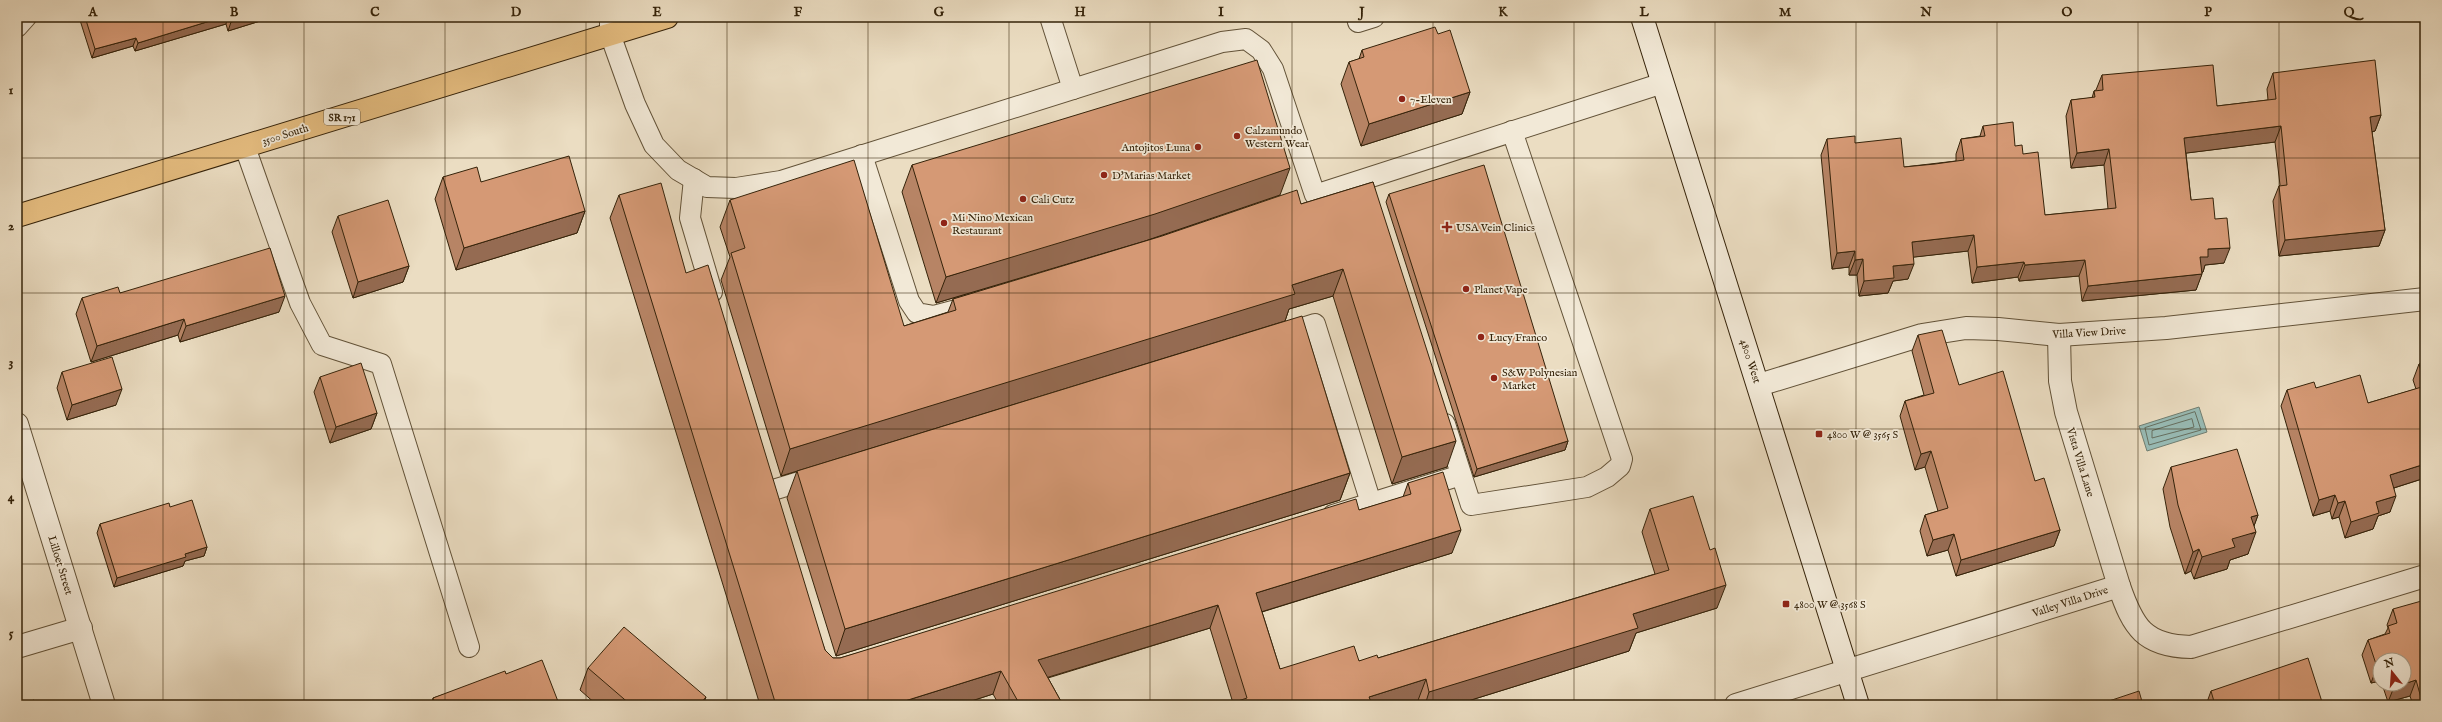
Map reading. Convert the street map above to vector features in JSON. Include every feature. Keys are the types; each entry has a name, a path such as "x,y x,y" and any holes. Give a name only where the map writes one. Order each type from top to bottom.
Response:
{"main road":[{"name":"3500 South","path":"17,216 244,147 610,26 667,17"}],"street":[{"name":"4800 West","path":"1646,18 1663,83 1759,385 1858,705"},
{"name":"Villa View Drive","path":"1759,385 1922,335 1946,330 1998,329 2059,335 2166,328 2425,299"},
{"name":"Vista Villa Lane","path":"2059,335 2060,381 2066,412 2119,586"},
{"name":"Lilloet Street","path":"17,424 104,705"},
{"name":"Valley Villa Drive","path":"1736,705 2119,586 2132,620 2146,636 2166,645 2191,647 2425,576"},
{"path":"17,647 81,628"}],"lane":[{"path":"17,26 26,17"},
{"path":"596,17 610,26 635,104 654,145 678,170 707,187 736,188 781,181 1222,42 1246,39 1261,50 1273,69 1307,198 1369,186 1512,131 1663,83"},
{"path":"1050,17 1073,89"},
{"path":"1357,17 1358,22 1374,17"},
{"path":"1439,407 1470,505 1587,487 1607,477 1620,466 1622,459 1512,131"},
{"path":"244,147 300,303 322,345 380,364 469,647"},
{"path":"862,155 908,301 917,313 934,316 985,302"},
{"path":"694,179 690,218 718,311"},
{"path":"1262,340 1315,324 1371,504"},
{"path":"773,490 834,471"},
{"path":"1318,520 1461,475"}],"water":[{"path":"2199,407 2207,432 2147,451 2139,426"}],"building":[{"path":"85,17 223,17 138,43 136,38 95,49"},
{"path":"229,17 249,17 231,22"},
{"name":"7-Eleven","path":"1435,27 1438,34 1450,30 1470,92 1369,124 1349,62 1364,57 1362,50"},
{"path":"1257,60 1290,168 1155,214 946,277 912,165"},
{"path":"2375,60 2381,115 2370,117 2385,230 2285,240 2279,186 2287,185 2281,126 2184,138 2191,200 2213,198 2215,219 2227,218 2230,248 2208,249 2208,257 2200,257 2202,274 2088,286 2085,260 2025,265 2024,262 1977,267 1974,235 1912,242 1914,264 1893,266 1894,278 1864,281 1863,259 1855,260 1855,251 1837,253 1827,139 1855,136 1855,143 1901,138 1904,167 1964,160 1961,139 1985,136 1983,126 2013,122 2015,146 2022,145 2023,154 2038,152 2045,215 2116,208 2109,149 2077,153 2071,100 2095,97 2094,91 2103,90 2102,75 2213,65 2217,106 2276,99 2273,73"},
{"path":"569,156 585,211 464,248 443,177 477,167 481,182"},
{"path":"854,160 904,326 956,310 953,299 1162,236 1297,190 1301,204 1373,182 1456,441 1402,457 1343,269 1292,285 1295,294 790,449 731,253 745,248 730,200"},
{"path":"1484,165 1568,441 1477,469 1389,194"},
{"path":"661,183 686,273 708,265 825,650 833,658 840,658 1356,499 1359,510 1411,494 1408,483 1443,472 1461,530 1256,593 1280,669 1354,646 1359,661 1377,655 1378,658 1669,570 1650,509 1693,496 1710,550 1715,548 1726,585 1633,614 1638,628 1429,692 1426,679 1369,697 1372,704 1370,705 1226,705 1247,698 1218,605 1038,660 1063,705 1020,705 1001,671 892,705 776,705 619,195"},
{"path":"388,200 409,266 358,282 338,216"},
{"path":"270,248 285,296 186,326 184,319 97,346 82,298 118,287 120,293"},
{"path":"1302,316 1350,473 845,629 797,471"},
{"path":"1942,330 1959,385 2003,371 2035,481 2044,478 2060,530 1961,560 1954,534 1933,540 1925,515 1948,508 1931,451 1921,454 1905,401 1934,393 1918,335"},
{"path":"112,357 122,389 72,405 62,372"},
{"path":"2425,362 2425,384 2419,364"},
{"path":"361,363 377,413 336,427 320,377"},
{"path":"2360,375 2368,403 2425,386 2425,464 2390,475 2396,496 2376,502 2379,513 2351,522 2345,501 2338,503 2335,495 2319,500 2287,390 2314,382 2316,388"},
{"path":"2237,449 2258,515 2251,517 2256,532 2232,539 2235,547 2202,557 2199,549 2193,552 2178,505 2171,467"},
{"path":"192,500 207,547 185,554 186,557 117,578 100,524 169,503 170,507"},
{"path":"2425,600 2425,705 2423,705 2416,680 2412,681 2412,652 2372,652 2368,640 2390,633 2388,626 2397,623 2393,609"},
{"path":"624,627 706,697 699,705 631,705 588,668"},
{"path":"2308,658 2323,705 2215,705 2211,691"},
{"path":"542,660 559,704 436,705 433,698 505,671 506,674"},
{"path":"2139,691 2143,705 2097,705"},
{"path":"17,692 21,704 34,700 36,705 17,705"}],"place":[{"name":"7-Eleven","path":"1402,99"},
{"name":"Calzamundo Western Wear","path":"1237,136"},
{"name":"Antojitos Luna","path":"1198,147"},
{"name":"D'Marias Market","path":"1104,175"},
{"name":"Cali Cutz","path":"1023,199"},
{"name":"Mi Nino Mexican Restaurant","path":"944,223"},
{"name":"USA Vein Clinics","path":"1447,227"},
{"name":"Planet Vape","path":"1466,289"},
{"name":"Lucy Franco","path":"1481,337"},
{"name":"S&W Polynesian Market","path":"1494,378"},
{"name":"4800 W @ 3565 S","path":"1819,434"},
{"name":"4800 W @ 3568 S","path":"1786,604"}]}
